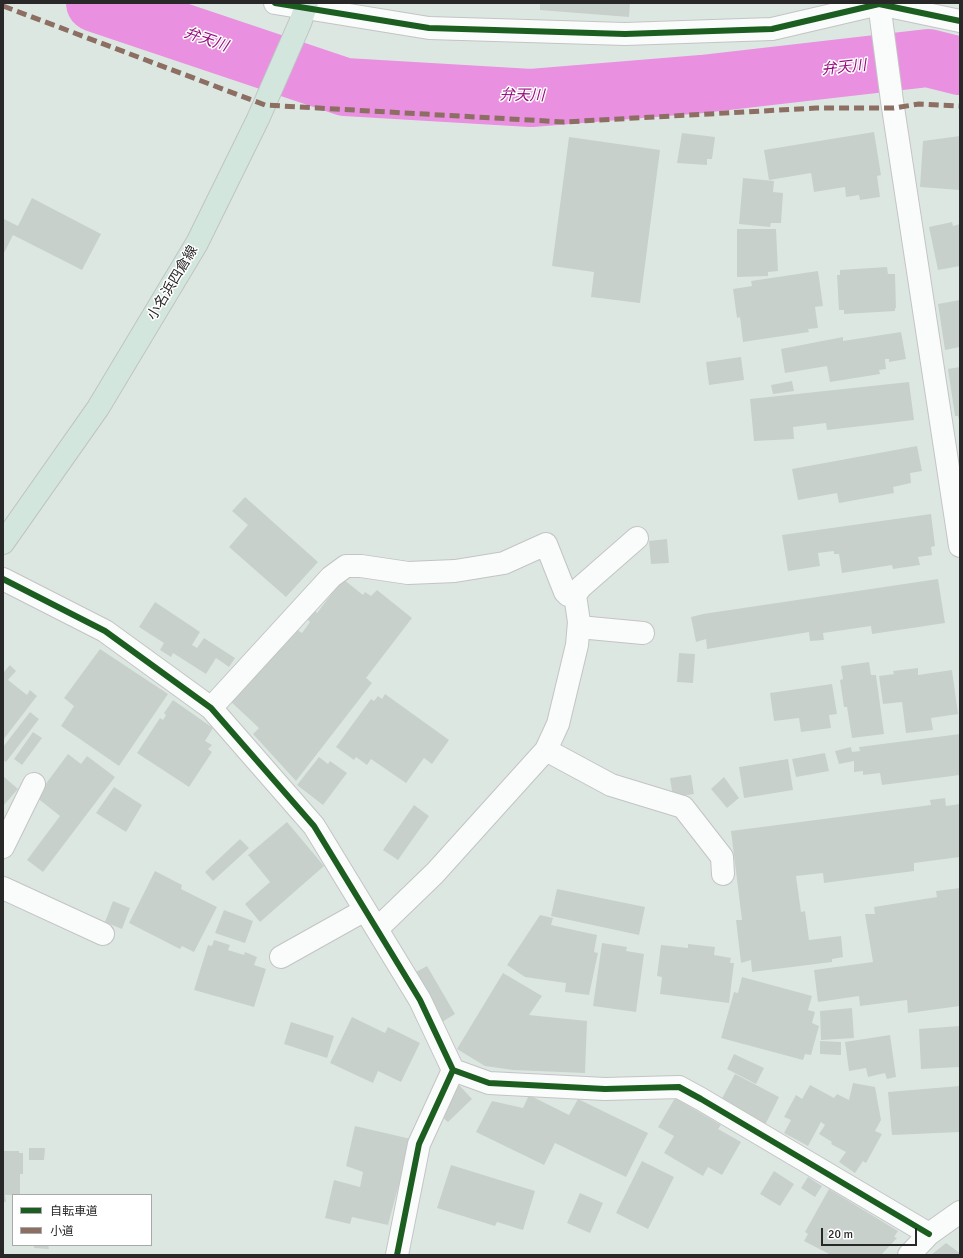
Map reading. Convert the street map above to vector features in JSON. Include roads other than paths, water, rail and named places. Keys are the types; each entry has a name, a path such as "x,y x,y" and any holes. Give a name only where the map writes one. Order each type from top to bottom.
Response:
{"main road":[{"name":"小名浜四倉線","path":"3,543 98,408 189,256 258,119 304,12"}],"street":[{"path":"275,3 304,12 429,28 625,34 772,29 879,3 960,21"},
{"path":"879,3 892,101 956,493 960,546"},
{"path":"377,929 435,873 546,750 558,724 577,645 579,627 575,595 581,587 638,538"},
{"path":"211,708 331,576 346,566 361,566 408,573 455,571 504,563 546,544 565,592 568,595 575,595"},
{"path":"3,579 106,631 211,708 314,826 420,1000 453,1070 489,1083 604,1089 679,1087 930,1234"},
{"path":"579,627 643,633"},
{"path":"546,750 611,784 683,807 722,856 723,874"},
{"path":"3,847 34,784"},
{"path":"3,888 103,934"},
{"path":"281,957 366,910"},
{"path":"397,1255 418,1144 453,1070"},
{"path":"909,1255 930,1234 960,1212"}],"waterway":[{"name":"弁天川","path":"95,3 345,87 531,98 702,84 928,58 960,66"}]}
